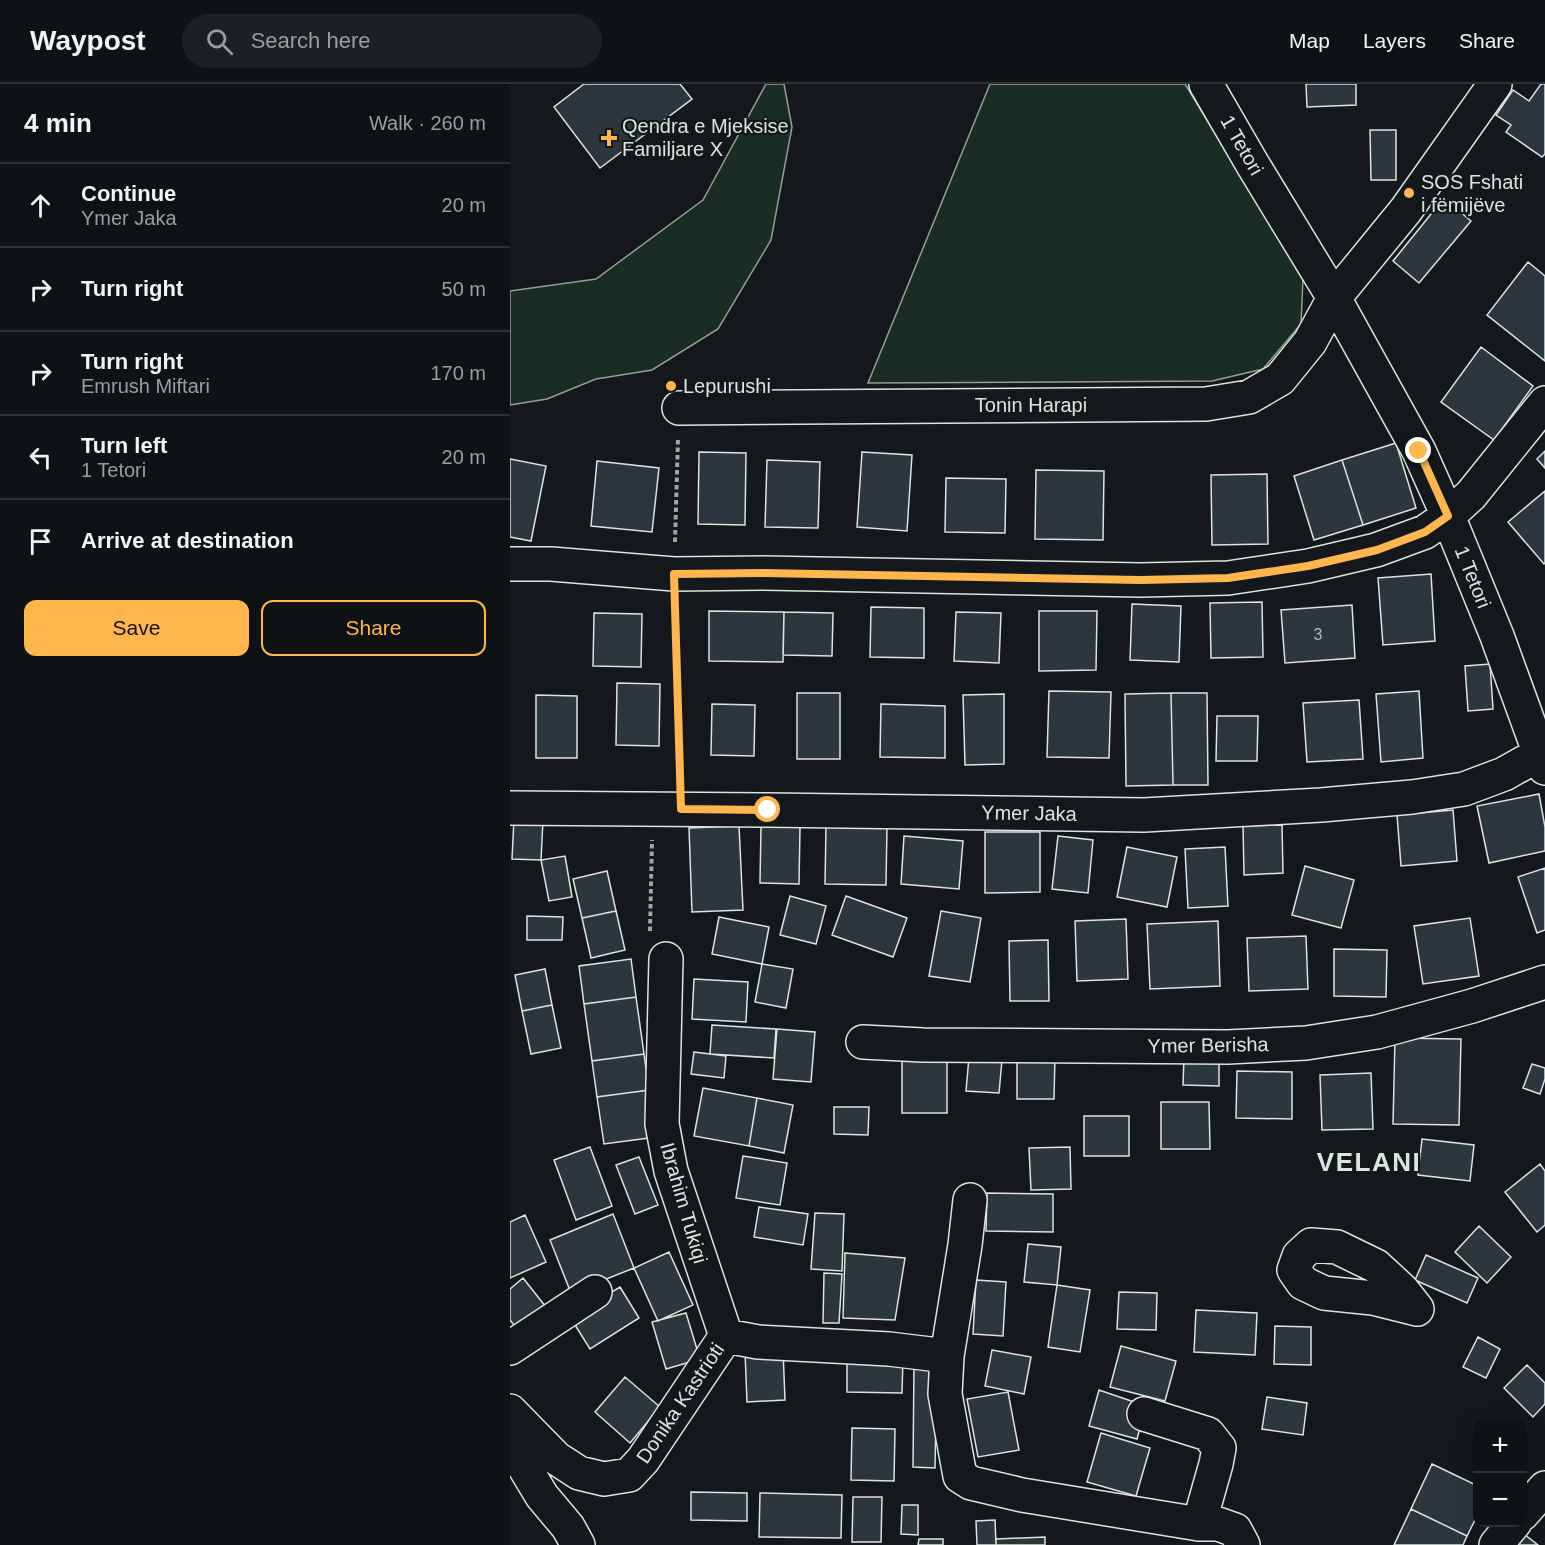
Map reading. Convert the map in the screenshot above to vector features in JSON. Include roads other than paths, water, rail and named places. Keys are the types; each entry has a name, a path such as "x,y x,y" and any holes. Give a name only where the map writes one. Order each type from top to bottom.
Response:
{"street":[{"name":"1 Tetori","path":"1206,84 1334,298 1419,451 1497,636 1543,758"},
{"path":"1334,298 1406,210 1491,91"},
{"name":"Tonin Harapi","path":"680,408 1206,404 1249,397 1280,379 1310,342 1334,298"},
{"path":"510,564 551,564 674,574 763,573 1141,580 1228,578 1308,566 1377,550 1425,532 1448,516 1471,495 1545,403"},
{"name":"Ymer Jaka","path":"510,808 1143,815 1321,805 1412,797 1464,789 1543,758"},
{"name":"Ibrahim Tukiqi","path":"658,949 662,1124 671,1171 726,1336"},
{"name":"Ymer Berisha","path":"863,1042 923,1045 1228,1047 1306,1043 1377,1032 1472,1006 1545,982"},
{"path":"970,1200 947,1356 945,1394 960,1476 971,1484 1022,1495 1199,1524 1218,1524 1235,1530 1243,1545"},
{"path":"510,1348 595,1292"},
{"name":"Donika Kastrioti","path":"510,1411 556,1458 579,1473 604,1479 629,1475 643,1460 726,1336 758,1342 889,1349 947,1356"},
{"path":"1144,1414 1208,1434 1219,1448 1199,1524"},
{"path":"510,1443 542,1496 568,1527 578,1545"},
{"path":"1527,1508 1545,1488"},
{"path":"1496,1545 1511,1527"}],"place":[{"name":"Qendra e Mjeksise Familjare X","path":"609,138"},
{"name":"SOS Fshati i fëmijëve","path":"1409,193"},
{"name":"Lepurushi","path":"671,386"}],"district":[{"name":"VELANI","path":"1369,1162"}]}
